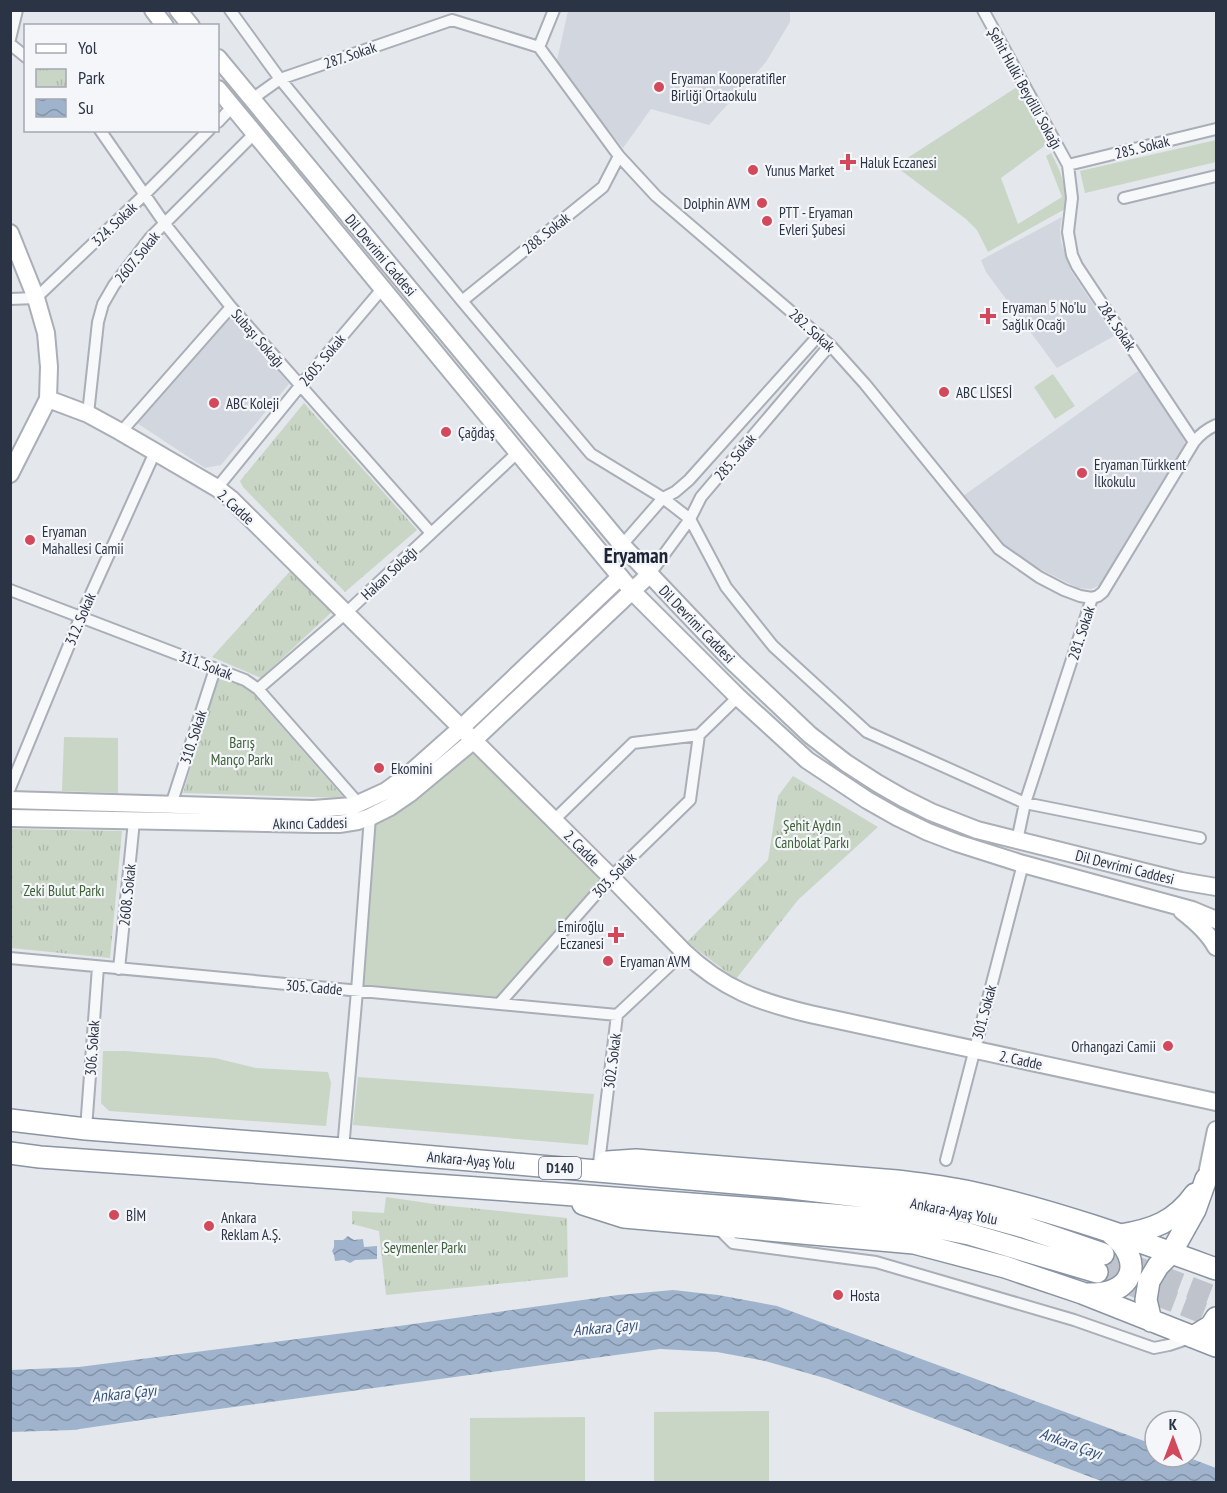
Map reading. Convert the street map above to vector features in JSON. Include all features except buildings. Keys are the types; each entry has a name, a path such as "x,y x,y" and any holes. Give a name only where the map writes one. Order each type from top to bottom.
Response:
{"highway":[{"name":"Ankara-Ayaş Yolu","path":"10,1120 87,1129 783,1187 909,1202 973,1213 1014,1224 1100,1263 908,1222 10,1153"},
{"path":"551,1168 636,1160 897,1181 970,1192 1036,1208 1216,1269"},
{"path":"1114,1233 1140,1232 1164,1223 1191,1200 1206,1179"},
{"path":"1149,1334 1146,1300 1149,1281 1158,1266 1170,1253 1195,1210 1206,1179"},
{"path":"548,1193 624,1217 914,1243 1005,1267 1082,1293 1149,1334 1192,1337 1216,1346"},
{"path":"1082,1293 1112,1292 1123,1285 1129,1275 1131,1263 1128,1251 1114,1233"},
{"path":"1192,1337 1210,1326 1216,1318"}],"street":[{"path":"10,39 17,10"},
{"path":"153,10 164,24"},
{"path":"178,10 189,24"},
{"path":"230,10 280,79 591,454 663,498 690,519 726,588 767,638 867,732 1025,803 1200,838"},
{"path":"455,15 539,47 554,10"},
{"name":"Şehit Hulki Beydilli Sokağı","path":"982,10 1068,165"},
{"name":"287. Sokak","path":"252,99 280,79 455,15"},
{"path":"10,44 24,55"},
{"name":"282. Sokak","path":"539,47 619,156 656,196 830,345 865,384 999,549 1056,586 1080,596 1092,598"},
{"name":"Dil Devrimi Caddesi","path":"219,59 622,545 734,663 810,735 846,763 886,788 931,812 977,830 1181,881 1216,886"},
{"name":"Dil Devrimi Caddesi","path":"219,90 632,591 738,697 807,760 887,812 928,832 1023,864 1192,910 1216,920"},
{"path":"219,121 232,107"},
{"name":"285. Sokak","path":"1068,165 1216,129"},
{"name":"Subaşı Sokağı","path":"101,132 165,224 231,307 431,533"},
{"name":"324. Sokak","path":"36,298 207,132"},
{"name":"2607. Sokak","path":"88,414 98,322 103,304 114,285 150,238 254,134"},
{"name":"288. Sokak","path":"462,301 603,187 619,156"},
{"name":"284. Sokak","path":"1068,165 1072,198 1068,232 1072,255 1077,266 1194,442"},
{"path":"1124,198 1216,176"},
{"path":"10,233 36,298 46,333 49,367 48,399 16,452 10,474"},
{"name":"2605. Sokak","path":"217,488 382,289"},
{"path":"10,299 36,298"},
{"path":"121,432 231,307"},
{"name":"285. Sokak","path":"622,545 663,498 675,492 689,480 819,335"},
{"name":"285. Sokak","path":"650,575 690,519 701,497 830,345"},
{"name":"2. Cadde","path":"48,399 88,414 121,432 217,488 231,499 694,962 726,984 758,1000 810,1014 1216,1102"},
{"name":"281. Sokak","path":"1017,841 1025,803 1092,598 1103,592 1194,442 1207,429 1216,425"},
{"name":"312. Sokak","path":"10,788 81,616 155,452"},
{"name":"Hakan Sokağı","path":"258,689 346,613 517,453"},
{"path":"606,561 622,545"},
{"name":"Akıncı Caddesi","path":"10,800 135,812 315,824 339,824 370,817 409,794 474,740 650,575"},
{"name":"Akıncı Caddesi","path":"10,818 135,812 171,805 313,809 354,806 386,791 408,775 461,728 620,577"},
{"name":"311. Sokak","path":"10,590 245,680 258,689 359,804"},
{"name":"310. Sokak","path":"171,805 215,669"},
{"path":"554,820 633,743 699,735 738,697"},
{"name":"303. Sokak","path":"499,1004 610,877 690,800 699,735"},
{"name":"2608. Sokak","path":"119,969 135,812"},
{"path":"343,1149 370,817"},
{"name":"301. Sokak","path":"946,1160 1023,864"},
{"path":"1174,905 1195,921 1213,940 1216,947"},
{"name":"302. Sokak","path":"599,1163 617,1015 684,952"},
{"name":"305. Cadde","path":"10,958 617,1015"},
{"name":"306. Sokak","path":"87,1129 98,967"},
{"path":"1206,1179 1216,1130"},
{"path":"716,1225 733,1243 876,1262 1074,1320 1149,1334"}],"shaded area":[{"name":"Eryaman Kooperatifler Birliği Ortaokulu","path":"568,11 790,11 790,22 766,62 709,125 651,109 623,148 556,65"},
{"path":"1062,217 1061,242 1071,271 1114,336 1057,368 986,272 981,260"},
{"name":"ABC Koleji","path":"232,315 289,384 221,465 205,468 137,423"},
{"name":"Eryaman Türkkent İlkokulu","path":"1138,371 1182,432 1185,441 1183,451 1101,585 1091,589 1078,588 1034,566 1000,542 963,496"}],"green space":[{"path":"1017,87 1047,144 1001,178 1018,224 1062,197 1046,156 1051,153 1062,180 1065,209 988,252 977,230 966,219 895,166"},
{"path":"1216,140 1216,162 1085,193 1080,171"},
{"path":"1053,374 1075,406 1055,419 1034,387"},
{"path":"304,403 417,530 345,592 243,487 240,481"},
{"path":"292,569 335,609 261,678 212,657"},
{"name":"Barış Manço Parkı","path":"218,679 246,686 344,798 183,793"},
{"path":"64,737 118,738 118,793 62,791"},
{"path":"474,740 611,877 499,1004 357,991 370,817"},
{"name":"Şehit Aydın Canbolat Parkı","path":"793,776 878,827 798,900 736,979 687,942 768,860 778,796"},
{"name":"Zeki Bulut Parkı","path":"11,829 122,831 110,958 11,948"},
{"path":"103,1051 215,1058 256,1068 328,1072 331,1083 326,1126 109,1111 101,1103"},
{"path":"358,1077 594,1094 588,1145 353,1125"},
{"name":"Seymenler Parkı","path":"386,1197 567,1218 568,1277 386,1295 379,1231 352,1224 352,1211 384,1213"},
{"path":"769,1411 769,1482 654,1482 654,1412"},
{"path":"585,1417 585,1482 470,1482 470,1418"}],"water":[{"path":"348,1236 354,1240 363,1239 364,1247 377,1246 377,1259 355,1260 350,1263 344,1260 335,1261 332,1251 334,1240 343,1240"},
{"name":"Ankara Çayı","path":"673,1290 718,1295 777,1306 1143,1441 1143,1469 1203,1469 1203,1463 1216,1468 1216,1482 1104,1482 828,1379 765,1361 717,1352 660,1349 73,1430 11,1432 11,1370 79,1367 618,1295"}],"tunnel":[{"path":"1103,1254 1216,1297"},
{"path":"1097,1272 1216,1318"}],"place":[{"name":"Eryaman Kooperatifler Birliği Ortaokulu","path":"659,87"},
{"name":"Haluk Eczanesi","path":"848,162"},
{"name":"Yunus Market","path":"753,170"},
{"name":"Dolphin AVM","path":"762,203"},
{"name":"PTT - Eryaman Evleri Şubesi","path":"767,221"},
{"name":"Eryaman 5 No'lu Sağlık Ocağı","path":"988,316"},
{"name":"ABC LİSESİ","path":"944,392"},
{"name":"ABC Koleji","path":"214,403"},
{"name":"Çağdaş","path":"446,432"},
{"name":"Eryaman Türkkent İlkokulu","path":"1082,473"},
{"name":"Eryaman Mahallesi Camii","path":"30,540"},
{"name":"Ekomini","path":"379,768"},
{"name":"Emiroğlu Eczanesi","path":"616,935"},
{"name":"Eryaman AVM","path":"608,961"},
{"name":"Orhangazi Camii","path":"1168,1046"},
{"name":"BİM","path":"114,1215"},
{"name":"Ankara Reklam A.Ş.","path":"209,1226"},
{"name":"Hosta","path":"838,1295"}],"district":[{"name":"Eryaman","path":"636,555"}]}
